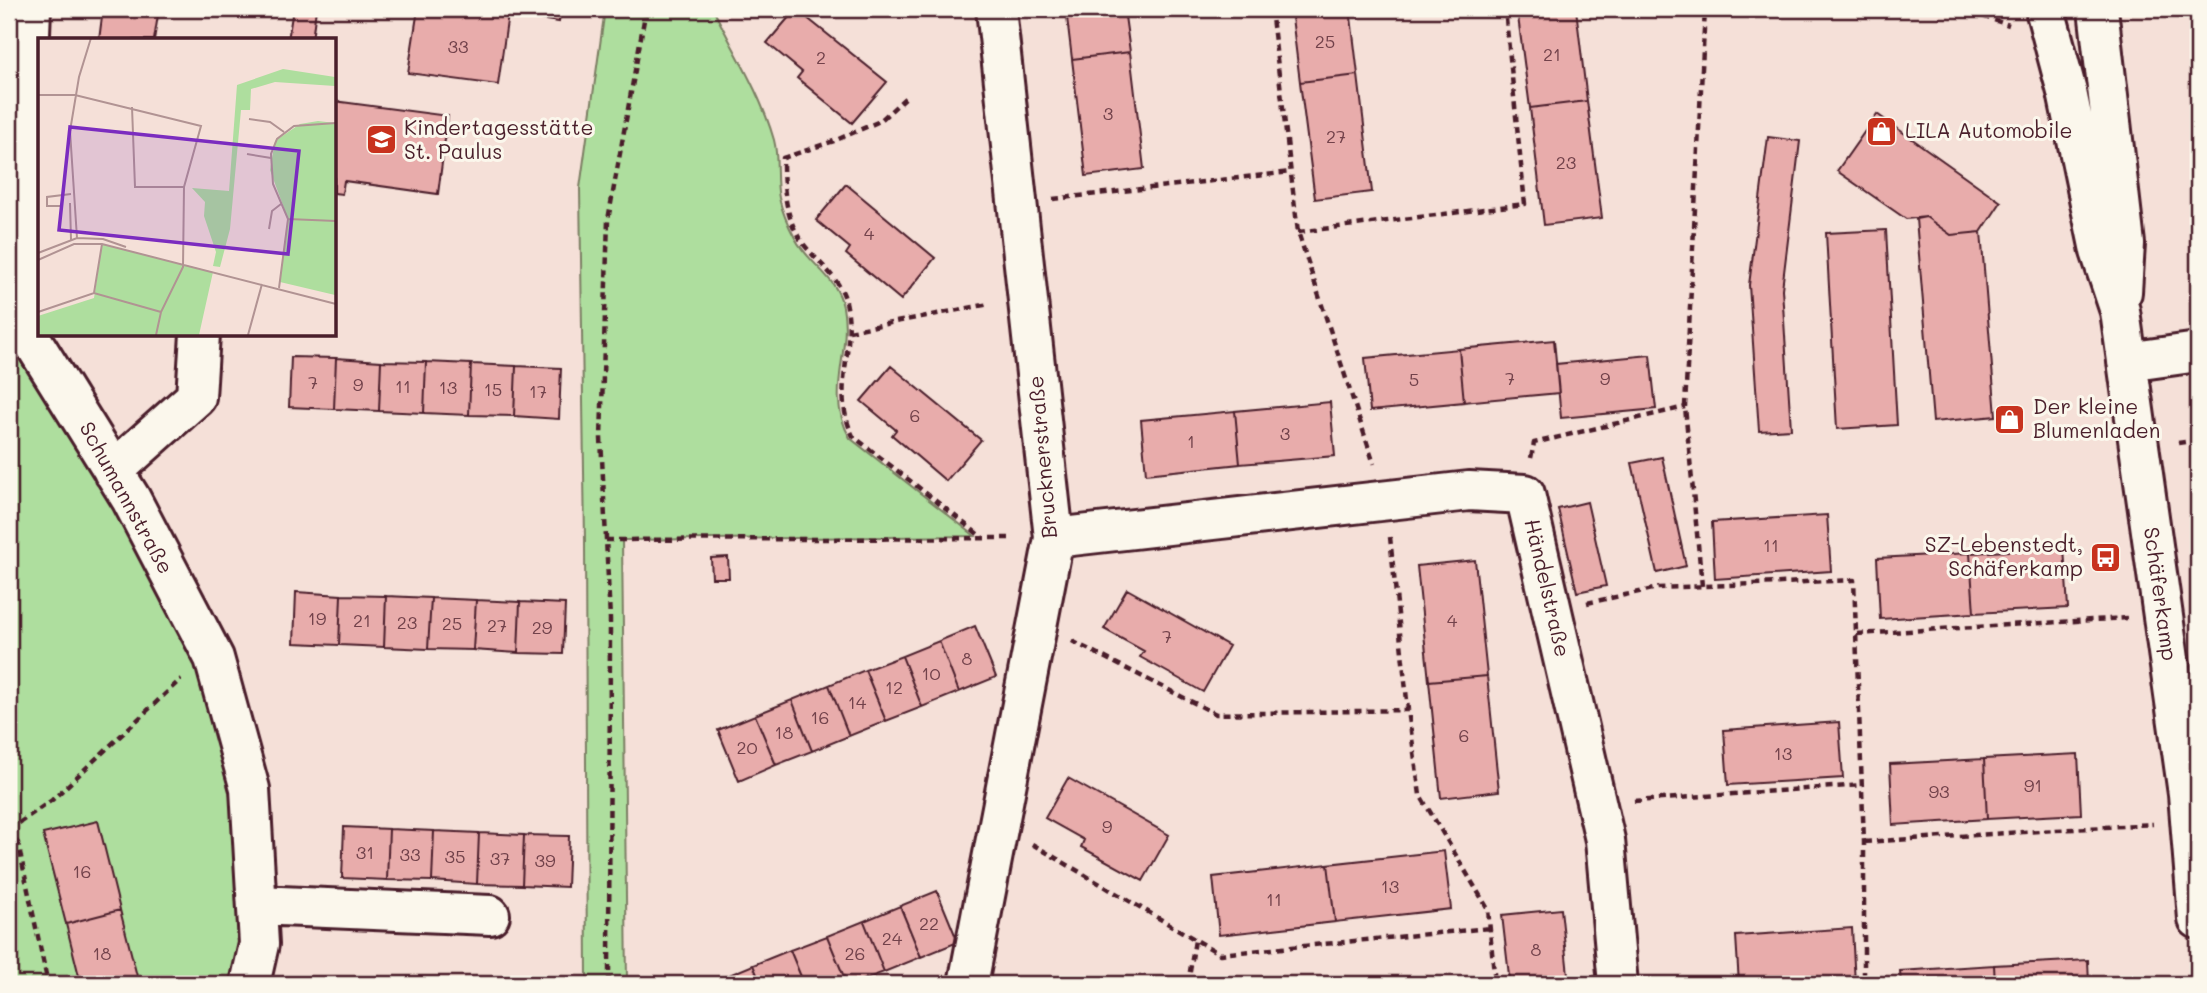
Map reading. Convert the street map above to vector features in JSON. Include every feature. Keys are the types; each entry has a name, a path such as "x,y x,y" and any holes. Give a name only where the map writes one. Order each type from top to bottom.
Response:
{"street":[{"name":"Schumannstraße","path":"31,9 20,341 131,499 214,658 250,789 259,944 250,984"},
{"name":"Brucknerstraße","path":"968,984 1054,538 996,9"},
{"name":"Schäferkamp","path":"2045,9 2067,92 2100,251 2120,311 2191,821 2198,919"},
{"name":"Schäferkamp","path":"2098,9 2125,244 2120,311"},
{"path":"113,471 196,397 200,336"},
{"path":"2127,362 2198,352"},
{"name":"Händelstraße","path":"1054,538 1469,491 1525,494 1605,840 1618,984"},
{"path":"257,905 490,915"}],"path":[{"path":"609,984 610,619 601,438 608,220 646,9"},
{"path":"1271,9 1298,232 1387,502 1408,710 1420,795 1488,909 1495,984"},
{"path":"1298,232 1525,204 1505,9"},
{"path":"1702,586 1685,407 1705,9"},
{"path":"1960,9 2006,25"},
{"path":"1986,9 2003,15"},
{"path":"905,97 880,121 834,141 783,158 784,196 800,239 839,283 847,307 849,331 842,392 845,420 853,436 983,538"},
{"path":"1017,202 1291,172"},
{"path":"849,331 1028,296"},
{"path":"1525,494 1534,443 1685,407"},
{"path":"606,540 1054,538"},
{"path":"1552,611 1658,588 1854,580 1863,785 1864,984"},
{"path":"1857,634 2163,616"},
{"path":"1037,624 1216,714 1408,710"},
{"path":"48,984 18,843 9,830 52,800 183,677 214,658"},
{"path":"1598,804 1863,785"},
{"path":"1864,842 2191,821"},
{"path":"999,824 1220,954 1490,928"},
{"path":"1188,984 1195,940"}],"green space":[{"path":"9,9 31,9 32,340 214,658 256,984 9,984"},
{"path":"605,9 713,9 755,89 769,123 777,162 779,198 788,224 801,247 829,278 840,296 845,324 839,405 850,438 975,536 622,540 627,984 587,984 580,188"}],"building":[{"path":"103,9 159,9 154,38 99,38"},
{"path":"293,9 316,9 312,38 288,38"},
{"path":"418,9 470,9 507,14 508,9 561,9 559,22 508,14 498,85 408,73"},
{"path":"796,9 887,82 852,123 797,78 802,72 767,43"},
{"path":"1066,9 1124,9 1130,52 1072,59"},
{"path":"1291,9 1350,9 1358,75 1300,82"},
{"path":"1517,9 1576,9 1587,101 1530,108"},
{"path":"1130,52 1144,169 1086,176 1072,59"},
{"path":"1358,75 1372,192 1315,199 1300,82"},
{"path":"336,101 448,116 438,194 344,181 342,194 336,193"},
{"path":"1587,101 1602,218 1544,225 1530,108"},
{"path":"1877,114 2001,202 1981,232 1951,235 1926,217 1906,219 1837,171"},
{"path":"1768,137 1800,141 1782,289 1791,429 1759,431 1749,285"},
{"path":"846,184 935,258 901,300 846,254 850,248 816,220"},
{"path":"1926,217 1951,235 1981,232 1996,416 1933,422 1916,219"},
{"path":"1886,230 1897,425 1837,429 1826,233"},
{"path":"1554,340 1559,393 1464,402 1459,349"},
{"path":"1459,349 1464,402 1370,411 1365,358"},
{"path":"1650,355 1656,409 1561,418 1556,364"},
{"path":"291,357 336,358 334,409 289,407"},
{"path":"336,358 381,361 379,411 334,409"},
{"path":"381,361 426,362 424,413 379,411"},
{"path":"426,362 471,364 469,415 424,413"},
{"path":"471,364 516,366 514,416 469,415"},
{"path":"516,366 561,368 559,419 514,416"},
{"path":"891,366 981,440 946,481 892,435 896,430 861,401"},
{"path":"1330,402 1335,456 1240,464 1235,411"},
{"path":"1235,411 1240,464 1146,474 1141,420"},
{"path":"1662,457 1686,566 1657,573 1632,463"},
{"path":"1587,502 1606,586 1577,592 1558,509"},
{"path":"1827,515 1831,571 1715,579 1712,522"},
{"path":"2064,548 2068,608 1974,613 1970,553"},
{"path":"1970,553 1974,613 1880,619 1877,558"},
{"path":"728,557 729,578 712,578 711,558"},
{"path":"1475,560 1487,676 1429,681 1417,566"},
{"path":"1127,589 1229,646 1203,692 1140,657 1144,651 1104,629"},
{"path":"296,592 341,595 339,645 294,643"},
{"path":"341,595 386,596 384,647 339,645"},
{"path":"386,596 431,598 428,649 384,647"},
{"path":"431,598 476,600 473,650 428,649"},
{"path":"476,600 520,602 518,653 473,650"},
{"path":"520,602 565,604 563,654 518,653"},
{"path":"975,626 996,677 959,692 939,641"},
{"path":"939,641 959,692 922,707 902,656"},
{"path":"902,656 922,707 886,721 865,670"},
{"path":"865,670 886,721 849,736 829,685"},
{"path":"1487,676 1499,791 1441,798 1429,681"},
{"path":"829,685 849,736 812,751 792,700"},
{"path":"792,700 812,751 776,765 755,715"},
{"path":"755,715 776,765 739,781 718,730"},
{"path":"1839,722 1843,778 1728,785 1724,730"},
{"path":"2078,754 2081,814 1987,819 1984,759"},
{"path":"1984,759 1987,819 1893,825 1890,764"},
{"path":"1068,778 1169,835 1143,881 1081,847 1084,840 1045,818"},
{"path":"98,821 120,910 66,924 43,834"},
{"path":"344,827 389,829 387,880 342,878"},
{"path":"389,829 434,831 432,881 387,880"},
{"path":"434,831 479,833 477,884 432,881"},
{"path":"479,833 524,835 522,885 477,884"},
{"path":"524,835 569,836 567,887 522,885"},
{"path":"1444,851 1451,909 1335,922 1328,864"},
{"path":"1328,864 1335,922 1219,935 1213,877"},
{"path":"937,891 958,942 921,957 900,906"},
{"path":"900,906 921,957 884,972 864,921"},
{"path":"1561,909 1569,984 1510,984 1502,915"},
{"path":"120,910 139,984 81,984 66,924"},
{"path":"864,921 884,972 847,984 827,936"},
{"path":"1852,928 1855,984 1739,984 1736,936"},
{"path":"827,936 847,984 804,984 790,950"},
{"path":"790,950 804,984 761,984 753,965"},
{"path":"2088,960 2089,984 1995,984 1994,965"},
{"path":"753,965 761,984 719,984 717,980"},
{"path":"1994,965 1995,984 1901,984 1900,971"}],"place":[{"name":"LILA Automobile","path":"1882,131"},
{"name":"Kindertagesstätte St. Paulus","path":"381,140"},
{"name":"Der kleine Blumenladen","path":"2010,419"},
{"name":"SZ-Lebenstedt, Schäferkamp","path":"2106,557"}]}
